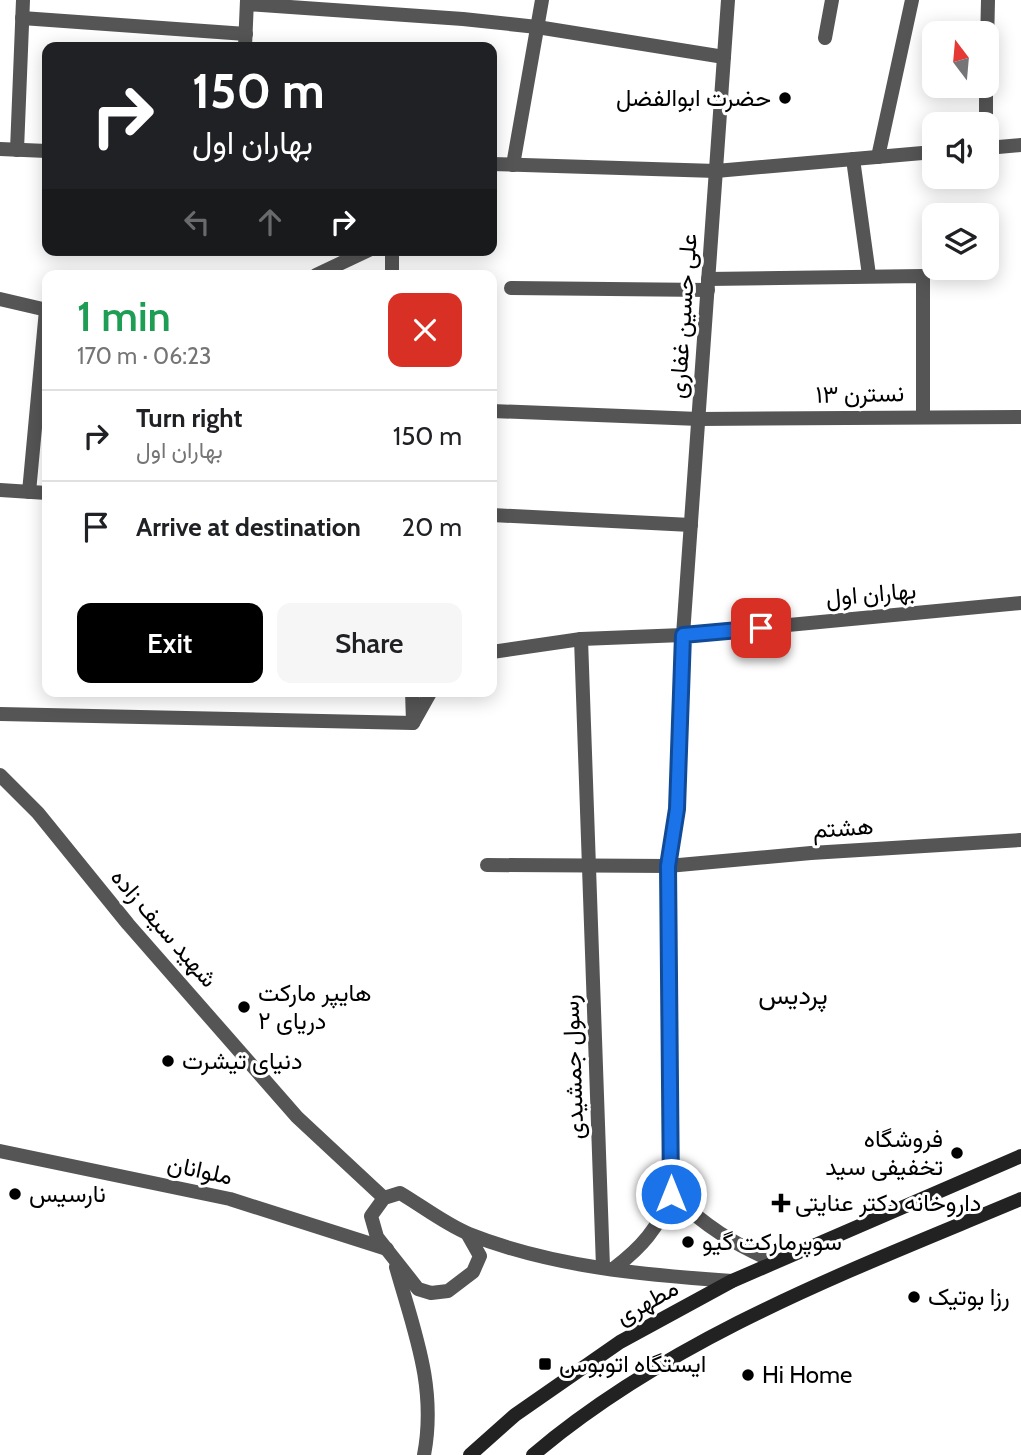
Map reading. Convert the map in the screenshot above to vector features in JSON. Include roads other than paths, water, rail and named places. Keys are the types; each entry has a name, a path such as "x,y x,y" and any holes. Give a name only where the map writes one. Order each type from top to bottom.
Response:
{"main road":[{"name":"مطهری","path":"470,1455 515,1415 620,1342 732,1281 1021,1156"},
{"path":"533,1455 641,1376 750,1316 1021,1199"}],"street":[{"path":"17,150 23,0"},
{"path":"513,165 542,0"},
{"name":"علی حسین غفاری","path":"671,1194 668,866 677,809 683,635 728,0"},
{"path":"825,38 832,0"},
{"path":"877,157 912,0"},
{"path":"988,0 988,21"},
{"path":"22,18 245,41 247,2 537,27 724,57"},
{"path":"999,147 1021,145"},
{"path":"0,149 42,151"},
{"path":"497,164 716,171 922,153"},
{"path":"853,159 869,275"},
{"path":"327,270 356,256"},
{"path":"511,288 708,284 869,275 923,276 923,416"},
{"path":"0,299 42,309"},
{"path":"29,492 42,353"},
{"name":"نسترن ۱۳","path":"497,411 699,418 1021,417"},
{"path":"0,490 42,493"},
{"path":"497,515 691,525"},
{"name":"بهاران اول","path":"497,651 581,639 683,635 1021,603"},
{"name":"رسول جمشیدی","path":"581,639 588,865 608,1268"},
{"path":"412,697 413,723"},
{"path":"413,723 428,697"},
{"path":"0,714 413,723"},
{"name":"شهید سیف زاده","path":"0,775 38,813 128,924 297,1117 384,1198"},
{"name":"هشتم","path":"487,864 668,866 811,853 1021,840"},
{"name":"ملوانان","path":"0,1151 230,1199 390,1254"},
{"path":"467,1233 480,1255 473,1272 449,1290 431,1293 418,1289 390,1254 377,1237 372,1216 384,1198 400,1193 467,1233 568,1262 671,1277 732,1281"},
{"path":"608,1268 635,1252 653,1232 671,1194 704,1225 722,1237 775,1262"},
{"path":"390,1254 424,1360 429,1403 424,1455"}],"place":[{"name":"حضرت ابوالفضل","path":"785,98"},
{"name":"هایپر مارکت دریای ۲","path":"244,1007"},
{"name":"دنیای تیشرت","path":"168,1061"},
{"name":"فروشگاه تخفیفی سید","path":"957,1153"},
{"name":"نارسیس","path":"15,1194"},
{"name":"داروخانه دکتر عنایتی","path":"781,1203"},
{"name":"سوپرمارکت گیو","path":"688,1242"},
{"name":"رزا بوتیک","path":"914,1297"},
{"name":"ایستگاه اتوبوس","path":"545,1364"},
{"name":"Hi Home","path":"748,1375"}],"district":[{"name":"پردیس","path":"793,995"}]}
